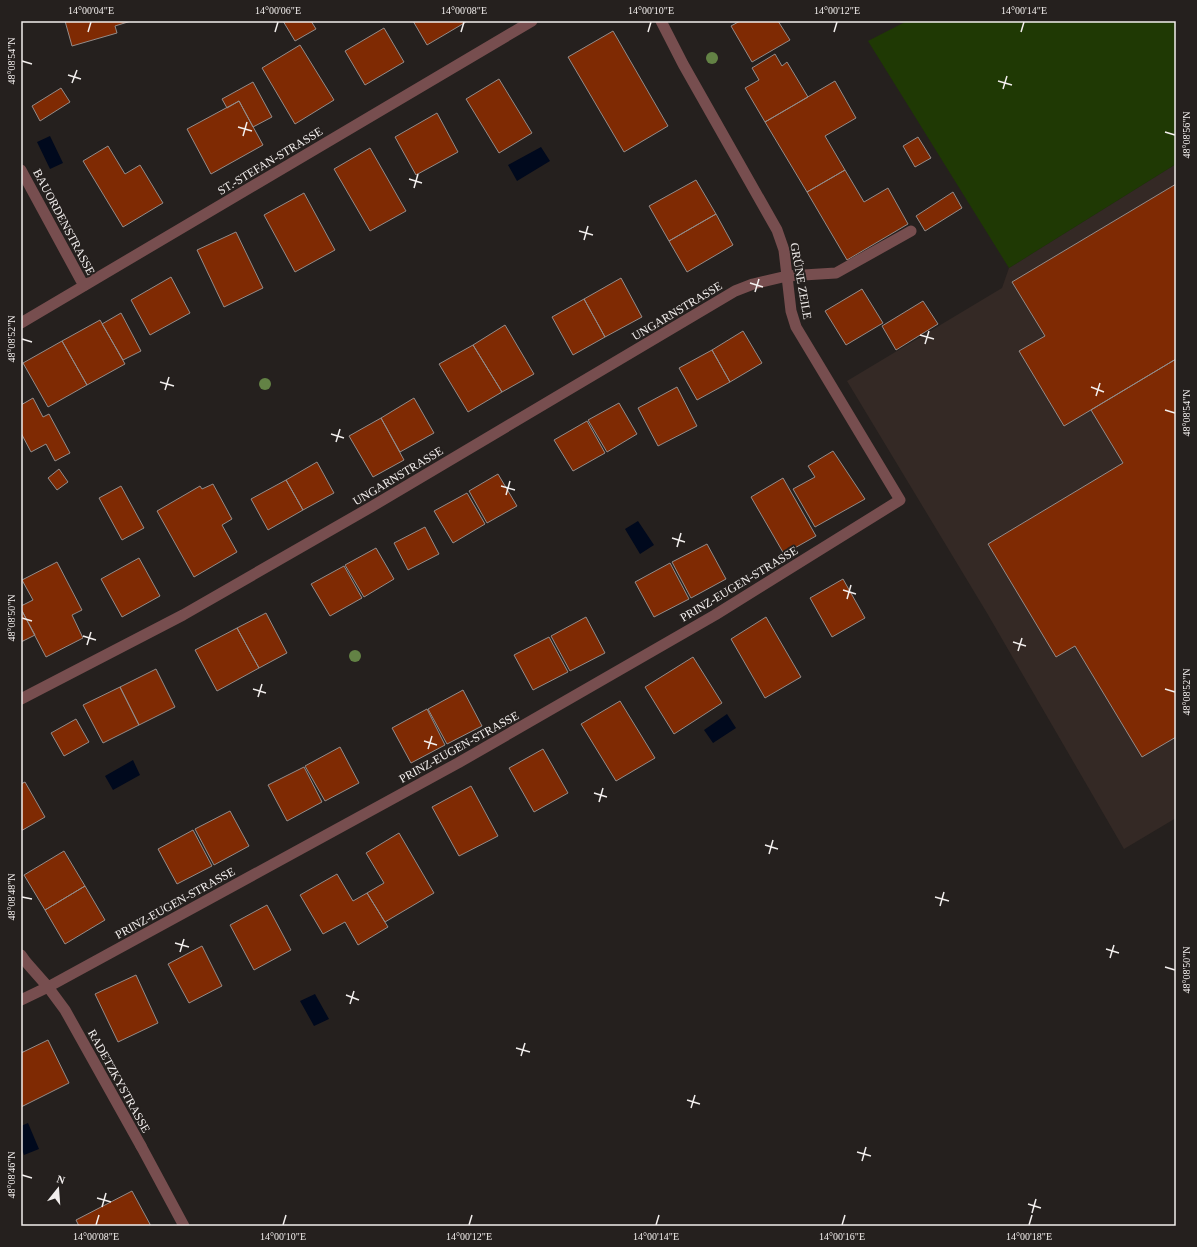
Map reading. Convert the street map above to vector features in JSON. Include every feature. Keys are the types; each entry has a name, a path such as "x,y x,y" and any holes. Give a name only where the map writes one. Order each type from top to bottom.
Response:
{"street":[{"name":"ST.-STEFAN-STRASSE","path":"21,323 532,21"},
{"name":"GRÜNE ZEILE","path":"661,21 683,64 777,230 784,250 791,311 796,327 900,500"},
{"name":"BAUORDENSTRASSE","path":"21,170 84,286"},
{"name":"UNGARNSTRASSE","path":"21,699 183,615 371,507 735,291 753,284 787,276 836,273 911,231"},
{"name":"PRINZ-EUGEN-STRASSE","path":"21,1000 48,987 458,763 715,615 900,500"},
{"name":"RADETZKYSTRASSE","path":"21,954 65,1010 184,1226"}],"shaded area":[{"path":"1176,164 1176,818 1124,849 987,613 847,381 1002,288 1009,268"}],"green space":[{"path":"907,21 1176,21 1176,164 1009,268 868,41"}],"water":[{"path":"50,136 63,163 50,169 37,142"},
{"path":"541,147 550,161 517,181 508,165"},
{"path":"638,521 654,545 640,554 625,529"},
{"path":"727,714 736,728 713,743 704,730"},
{"path":"133,760 140,775 113,790 105,776"},
{"path":"315,994 329,1019 314,1026 300,1001"},
{"path":"28,1123 39,1149 24,1155 21,1147 21,1126"}],"building":[{"path":"65,21 131,21 115,26 117,33 72,46"},
{"path":"283,21 311,21 316,29 295,41"},
{"path":"413,21 465,21 466,22 427,45"},
{"path":"740,21 778,21 790,40 752,62 731,26"},
{"path":"384,28 404,62 365,85 345,51"},
{"path":"613,31 668,126 624,152 568,57"},
{"path":"300,45 334,100 295,124 262,68"},
{"path":"775,54 782,66 787,62 808,97 765,122 745,88 759,80 752,68"},
{"path":"499,79 532,133 499,153 466,99"},
{"path":"835,81 856,118 825,136 845,170 807,192 765,122"},
{"path":"253,82 272,117 253,127 239,101 227,108 222,99"},
{"path":"61,88 70,102 40,121 32,106"},
{"path":"239,101 263,145 211,174 187,129"},
{"path":"437,113 458,152 416,175 395,137"},
{"path":"918,137 931,158 915,167 903,146"},
{"path":"108,146 125,174 140,165 163,203 123,227 83,161"},
{"path":"370,148 406,211 370,231 334,169"},
{"path":"845,170 864,202 888,188 908,224 847,260 807,192"},
{"path":"696,180 716,214 669,241 649,206"},
{"path":"1176,184 1176,359 1064,426 1019,351 1045,336 1012,282"},
{"path":"953,192 962,208 925,231 916,216"},
{"path":"304,193 335,250 295,272 264,215"},
{"path":"716,214 733,245 687,272 669,241"},
{"path":"236,232 263,288 224,307 197,250"},
{"path":"171,277 190,313 150,335 131,300"},
{"path":"621,278 642,317 605,337 584,299"},
{"path":"862,289 883,323 846,345 825,311"},
{"path":"584,299 605,337 573,355 552,317"},
{"path":"923,301 938,324 896,350 882,326"},
{"path":"121,313 141,351 123,360 102,324"},
{"path":"100,320 125,364 87,385 62,341"},
{"path":"505,325 534,374 502,392 473,345"},
{"path":"743,331 762,363 730,382 712,350"},
{"path":"62,341 87,385 48,407 23,363"},
{"path":"473,345 502,392 468,412 439,364"},
{"path":"712,350 730,382 697,400 679,368"},
{"path":"1176,359 1176,737 1142,757 1075,646 1056,657 988,544 1123,463 1091,410"},
{"path":"677,387 697,426 658,446 638,408"},
{"path":"33,398 43,417 49,414 70,453 55,461 46,444 31,452 21,433 21,405"},
{"path":"414,398 434,433 400,452 381,418"},
{"path":"619,403 637,434 607,452 588,420"},
{"path":"381,418 404,460 373,477 349,436"},
{"path":"587,421 605,453 573,471 554,440"},
{"path":"833,451 865,499 815,527 793,489 815,477 808,466"},
{"path":"317,462 334,493 303,510 286,480"},
{"path":"59,469 68,482 57,490 48,478"},
{"path":"498,474 517,506 487,523 469,491"},
{"path":"783,478 816,536 784,554 751,497"},
{"path":"286,480 303,510 268,530 251,499"},
{"path":"213,484 232,519 222,525 237,552 194,577 157,511 200,486 202,489"},
{"path":"121,486 144,528 122,540 99,498"},
{"path":"467,493 485,524 453,543 434,511"},
{"path":"425,527 439,554 408,570 394,543"},
{"path":"707,544 726,579 691,598 672,562"},
{"path":"376,548 394,579 364,597 345,565"},
{"path":"139,558 160,596 122,617 101,579"},
{"path":"57,562 82,610 72,615 83,638 46,657 21,609 21,606 33,600 22,580"},
{"path":"670,563 689,599 654,617 635,582"},
{"path":"344,566 362,598 330,616 311,584"},
{"path":"843,579 865,618 832,637 810,598"},
{"path":"21,609 35,635 21,642"},
{"path":"266,613 287,653 259,668 237,628"},
{"path":"586,617 605,653 570,671 551,636"},
{"path":"766,617 801,677 765,698 731,639"},
{"path":"237,628 259,668 217,691 195,650"},
{"path":"549,637 568,672 533,690 514,655"},
{"path":"693,657 722,703 674,734 645,687"},
{"path":"156,669 175,707 139,725 120,687"},
{"path":"120,687 139,725 103,743 83,705"},
{"path":"463,690 482,726 447,744 428,709"},
{"path":"620,701 655,758 616,781 581,724"},
{"path":"427,709 445,745 411,763 392,728"},
{"path":"76,719 89,742 64,756 51,733"},
{"path":"340,747 359,783 325,801 305,766"},
{"path":"543,749 568,793 534,812 509,768"},
{"path":"304,767 322,802 287,821 268,785"},
{"path":"25,782 45,817 21,831 21,784"},
{"path":"471,786 498,836 459,856 432,807"},
{"path":"230,811 249,846 214,865 195,829"},
{"path":"193,830 212,866 177,884 158,849"},
{"path":"399,833 434,893 385,922 367,893 384,883 366,853"},
{"path":"64,851 85,886 45,910 24,875"},
{"path":"337,874 353,901 367,893 388,927 358,945 345,922 323,934 300,895"},
{"path":"85,886 105,920 65,944 45,910"},
{"path":"267,905 291,950 254,970 230,925"},
{"path":"202,946 222,986 189,1003 168,964"},
{"path":"136,975 158,1023 118,1042 95,994"},
{"path":"48,1040 69,1083 21,1107 21,1053"},
{"path":"132,1191 151,1226 79,1226 76,1220"}]}
